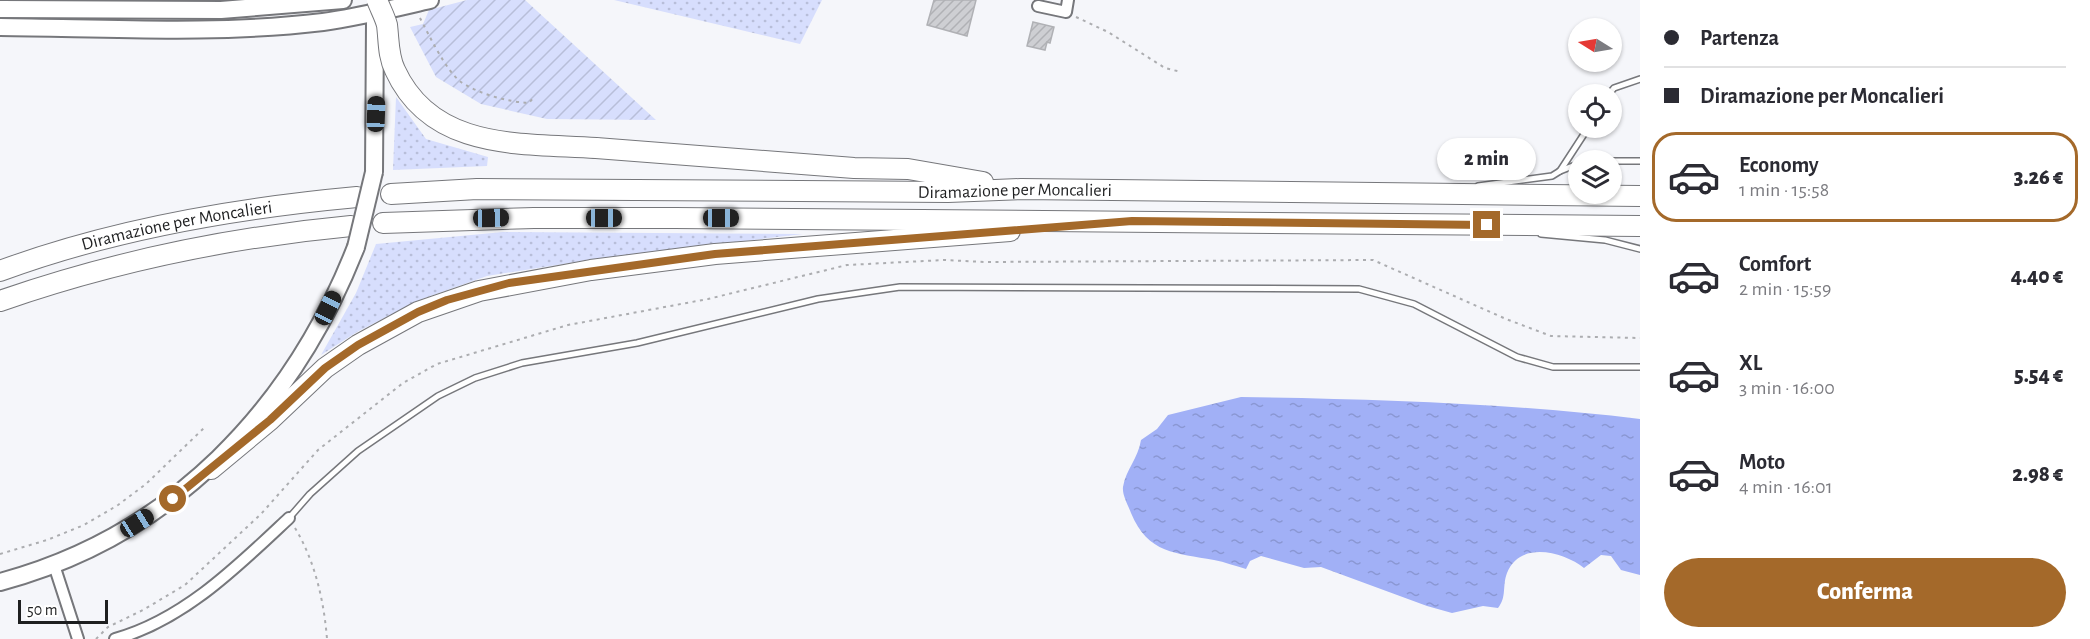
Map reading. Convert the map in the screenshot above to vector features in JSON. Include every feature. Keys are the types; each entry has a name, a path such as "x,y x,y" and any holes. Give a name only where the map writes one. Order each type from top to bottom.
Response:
{"highway":[{"path":"375,0 386,22 390,55 396,73 410,96 447,126 468,135 492,141 854,168 908,169 1021,189"},
{"name":"Diramazione per Moncalieri","path":"391,194 477,189 948,192 1021,189 1640,196"},
{"name":"Diramazione per Moncalieri","path":"0,271 96,242 179,223 262,208 357,197"},
{"name":"Diramazione per Moncalieri","path":"382,223 534,218 1640,226"},
{"path":"211,468 270,420 325,368 358,345 418,312 479,291 591,270 715,254 1132,221"},
{"name":"Diramazione per Moncalieri","path":"0,301 99,271 184,251 260,237 351,226"}],"main road":[{"path":"0,9 138,4 222,10 343,0"},
{"path":"0,582 54,565 119,534 155,512 211,468 276,393 296,365 328,308 356,247 374,172 375,0"},
{"path":"0,27 196,29 274,26 325,21 430,0"}],"street":[{"path":"1038,6 1066,12 1068,0"},
{"path":"115,639 129,635 185,605 237,567 289,518"},
{"path":"54,565 78,639"}],"lane":[{"path":"1622,85 1640,79"},
{"path":"1560,171 1581,138"},
{"path":"1622,161 1640,161"},
{"path":"1437,195 1496,181 1552,176 1568,168"},
{"path":"1511,225 1544,234 1605,240 1640,249"},
{"path":"289,518 310,494 358,451 438,396 475,378 522,363 637,343 819,298 900,287 1359,289 1414,304 1517,357 1553,368 1640,367"}],"path":[{"path":"406,6 419,16 460,81 483,92 517,102 529,103 535,96"},
{"path":"1066,12 1108,32 1165,68 1181,72"},
{"path":"96,639 108,627 143,610 185,585 261,514 318,450 403,383 438,364 568,325 697,301 847,265 944,260 986,262 1373,260 1506,319 1551,336 1640,338"},
{"path":"0,554 47,540 84,525 118,505 146,484 206,426"},
{"path":"289,518 304,543 312,566 324,610 327,639"}],"shaded area":[{"path":"467,0 525,0 656,120 547,119 481,104 436,77 410,27 423,24 429,10"},
{"path":"614,0 822,0 800,44"},
{"path":"396,97 426,139 488,157 487,166 393,170"},
{"path":"503,232 803,234 601,258 487,276 419,300 357,332 321,355 356,293 376,244"}],"water":[{"path":"1241,397 1440,403 1540,409 1640,419 1640,575 1621,570 1611,556 1601,555 1584,568 1565,557 1543,552 1532,553 1522,556 1513,563 1507,573 1501,604 1498,608 1483,606 1452,613 1321,567 1304,568 1261,556 1250,561 1246,569 1176,553 1155,544 1138,527 1123,490 1141,440 1157,429 1168,415"}],"building":[{"path":"934,0 976,0 967,36 927,25"},
{"path":"1033,22 1054,27 1050,43 1047,42 1045,50 1027,46"}],"route":[{"path":"173,499 270,420 325,368 358,345 387,327 447,300 509,283 715,254 890,238 959,236 1132,221 1487,225"}]}
